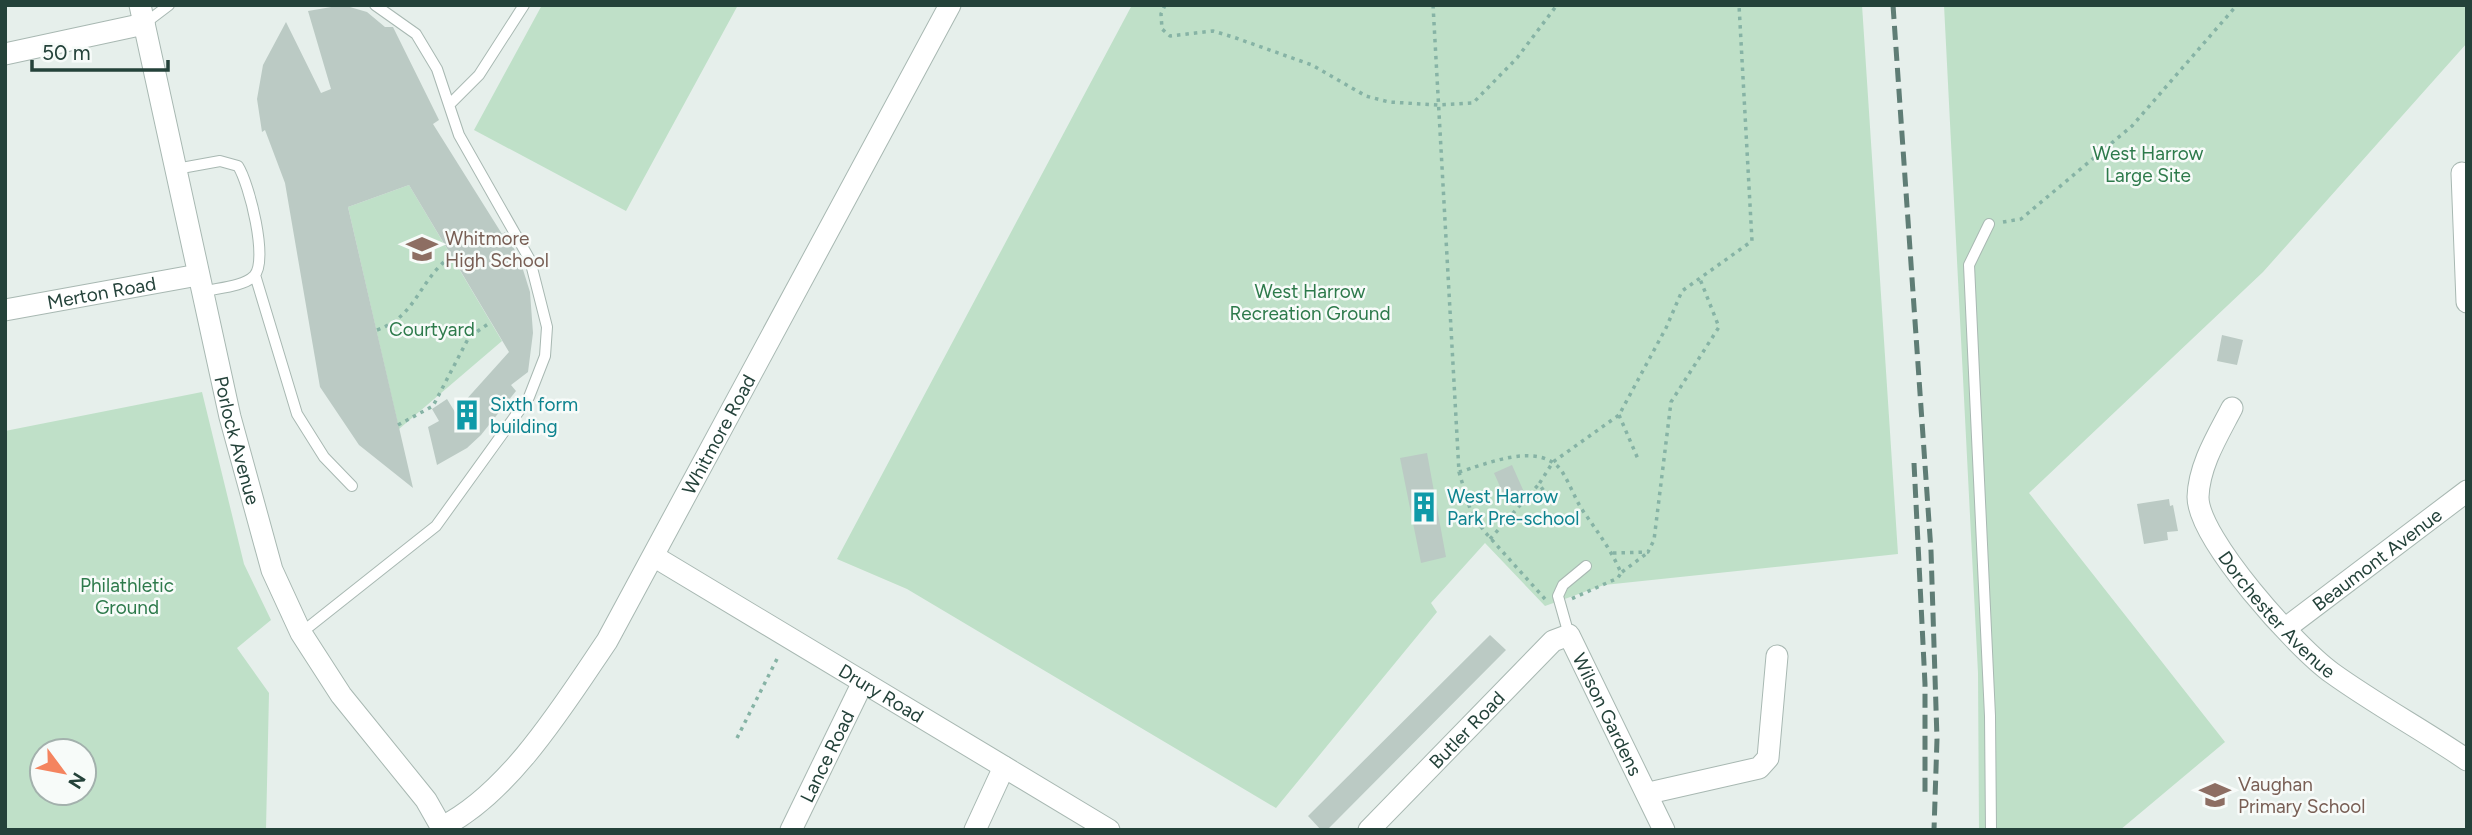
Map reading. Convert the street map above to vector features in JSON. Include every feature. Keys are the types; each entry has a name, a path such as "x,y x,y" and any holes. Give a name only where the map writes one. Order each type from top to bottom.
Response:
{"street":[{"name":"Whitmore Road","path":"442,828 464,816 531,746 607,641 950,5"},
{"path":"5,54 142,15"},
{"name":"Porlock Avenue","path":"142,15 250,499 272,570 301,633 341,695 426,800 442,828"},
{"path":"2462,173 2467,303"},
{"name":"Merton Road","path":"5,310 200,284"},
{"name":"Dorchester Avenue","path":"2232,408 2208,454 2198,498 2206,530 2287,628 2330,672 2466,757"},
{"name":"Beaumont Avenue","path":"2287,628 2467,491"},
{"name":"Drury Road","path":"654,557 1109,830"},
{"name":"Wilson Gardens","path":"1569,635 1649,793 1664,830"},
{"name":"Butler Road","path":"1369,830 1553,641 1569,635"},
{"name":"Wilson Gardens","path":"1649,793 1759,768 1768,758 1777,656"},
{"name":"Lance Road","path":"791,830 863,682"},
{"path":"975,830 1004,767"}],"lane":[{"path":"142,15 169,5"},
{"path":"301,633 436,526 529,397 545,356 547,327 530,260 459,135 437,69 416,34 375,5"},
{"path":"449,105 479,75 524,5"},
{"path":"176,169 220,161 239,166 247,180 261,262 255,275 243,282 200,284"},
{"path":"1989,224 1969,265 1990,716 1991,830"},
{"path":"255,275 297,414 324,457 352,486"},
{"path":"1569,635 1558,596 1563,585 1586,566"}],"path":[{"path":"1165,5 1161,14 1162,29 1170,36 1213,31 1312,65 1366,96 1389,102 1439,105 1473,103 1517,58 1557,5"},
{"path":"1433,5 1459,472 1471,512 1490,539 1549,604"},
{"path":"1490,539 1539,484 1553,462 1619,415 1666,328 1682,291 1752,242 1740,5"},
{"path":"1989,224 2021,219 2132,126 2237,5"},
{"path":"377,330 399,320 434,269 451,256"},
{"path":"1573,609 1569,600 1618,578 1648,552 1658,522 1671,402 1719,327 1700,279"},
{"path":"398,425 433,406 455,358 469,337 491,322"},
{"path":"1619,415 1638,458"},
{"path":"1459,472 1523,455 1553,462 1613,553 1621,573"},
{"path":"1539,484 1553,504"},
{"path":"1613,553 1648,552"},
{"path":"737,738 788,637"}],"green space":[{"path":"542,5 738,5 626,211 474,130"},
{"name":"West Harrow Recreation Ground","path":"1132,5 1862,5 1898,554 1604,585 1545,606 1485,543 1431,603 1437,612 1276,808 907,589 837,559"},
{"name":"West Harrow Large Site","path":"1944,5 2467,5 2467,43 2263,272 2029,493 2225,742 2120,830 1979,830 1978,673"},
{"name":"Courtyard","path":"409,185 502,341 399,429 348,207"},
{"name":"Philathletic Ground","path":"202,392 244,564 271,620 237,648 269,693 266,830 5,830 5,431"}],"building":[{"path":"343,5 367,12 385,27 393,27 439,120 433,124 502,234 505,232 520,260 530,292 533,333 528,372 511,385 516,391 481,435 467,448 437,465 428,427 439,421 432,409 447,399 455,412 509,352 409,185 348,207 413,488 359,445 320,387 285,183 265,130 262,132 257,99 263,65 286,22 321,93 331,89 308,11"},
{"path":"2222,335 2243,340 2237,365 2217,361"},
{"name":"West Harrow Park Pre-school","path":"1427,453 1446,557 1421,563 1400,458"},
{"path":"1512,465 1524,492 1506,500 1494,473"},
{"path":"2169,499 2170,506 2173,505 2178,531 2167,532 2168,540 2144,544 2137,504"},
{"path":"1490,635 1506,650 1327,830 1321,830 1308,816"}],"railway":[{"path":"1893,5 1931,551 1937,739 1934,830"},
{"path":"1914,463 1925,684 1925,798"}],"place":[{"name":"Whitmore High School","path":"422,249"},
{"name":"Sixth form building","path":"467,415"},
{"name":"West Harrow Park Pre-school","path":"1424,507"},
{"name":"Vaughan Primary School","path":"2215,795"}]}
